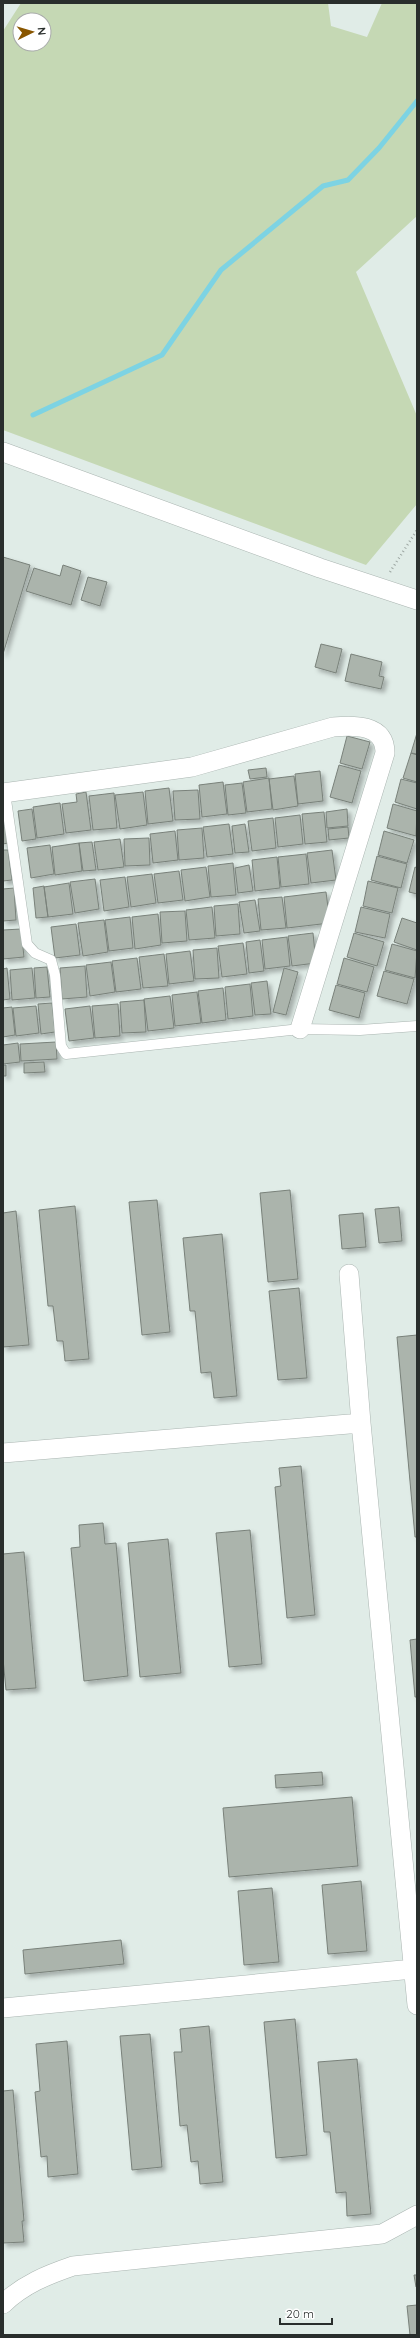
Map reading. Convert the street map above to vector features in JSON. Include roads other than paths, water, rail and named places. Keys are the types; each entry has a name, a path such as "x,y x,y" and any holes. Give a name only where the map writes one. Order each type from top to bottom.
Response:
{"street":[{"path":"3,452 320,568 417,600"},
{"path":"4,793 192,767 333,727 350,726 379,734 385,741 385,753 300,1029"},
{"path":"349,1274 361,1423 417,2005"},
{"path":"3,1453 361,1423"},
{"path":"3,2008 413,1969"},
{"path":"3,2304 14,2293 40,2278 74,2266 382,2234 417,2215"}],"lane":[{"path":"4,793 26,944 36,953 51,960 55,975 61,1046 66,1054 300,1029 360,1030 417,1026"}],"waterway":[{"path":"33,415 162,355 221,270 323,186 348,180 379,148 417,101"}]}
